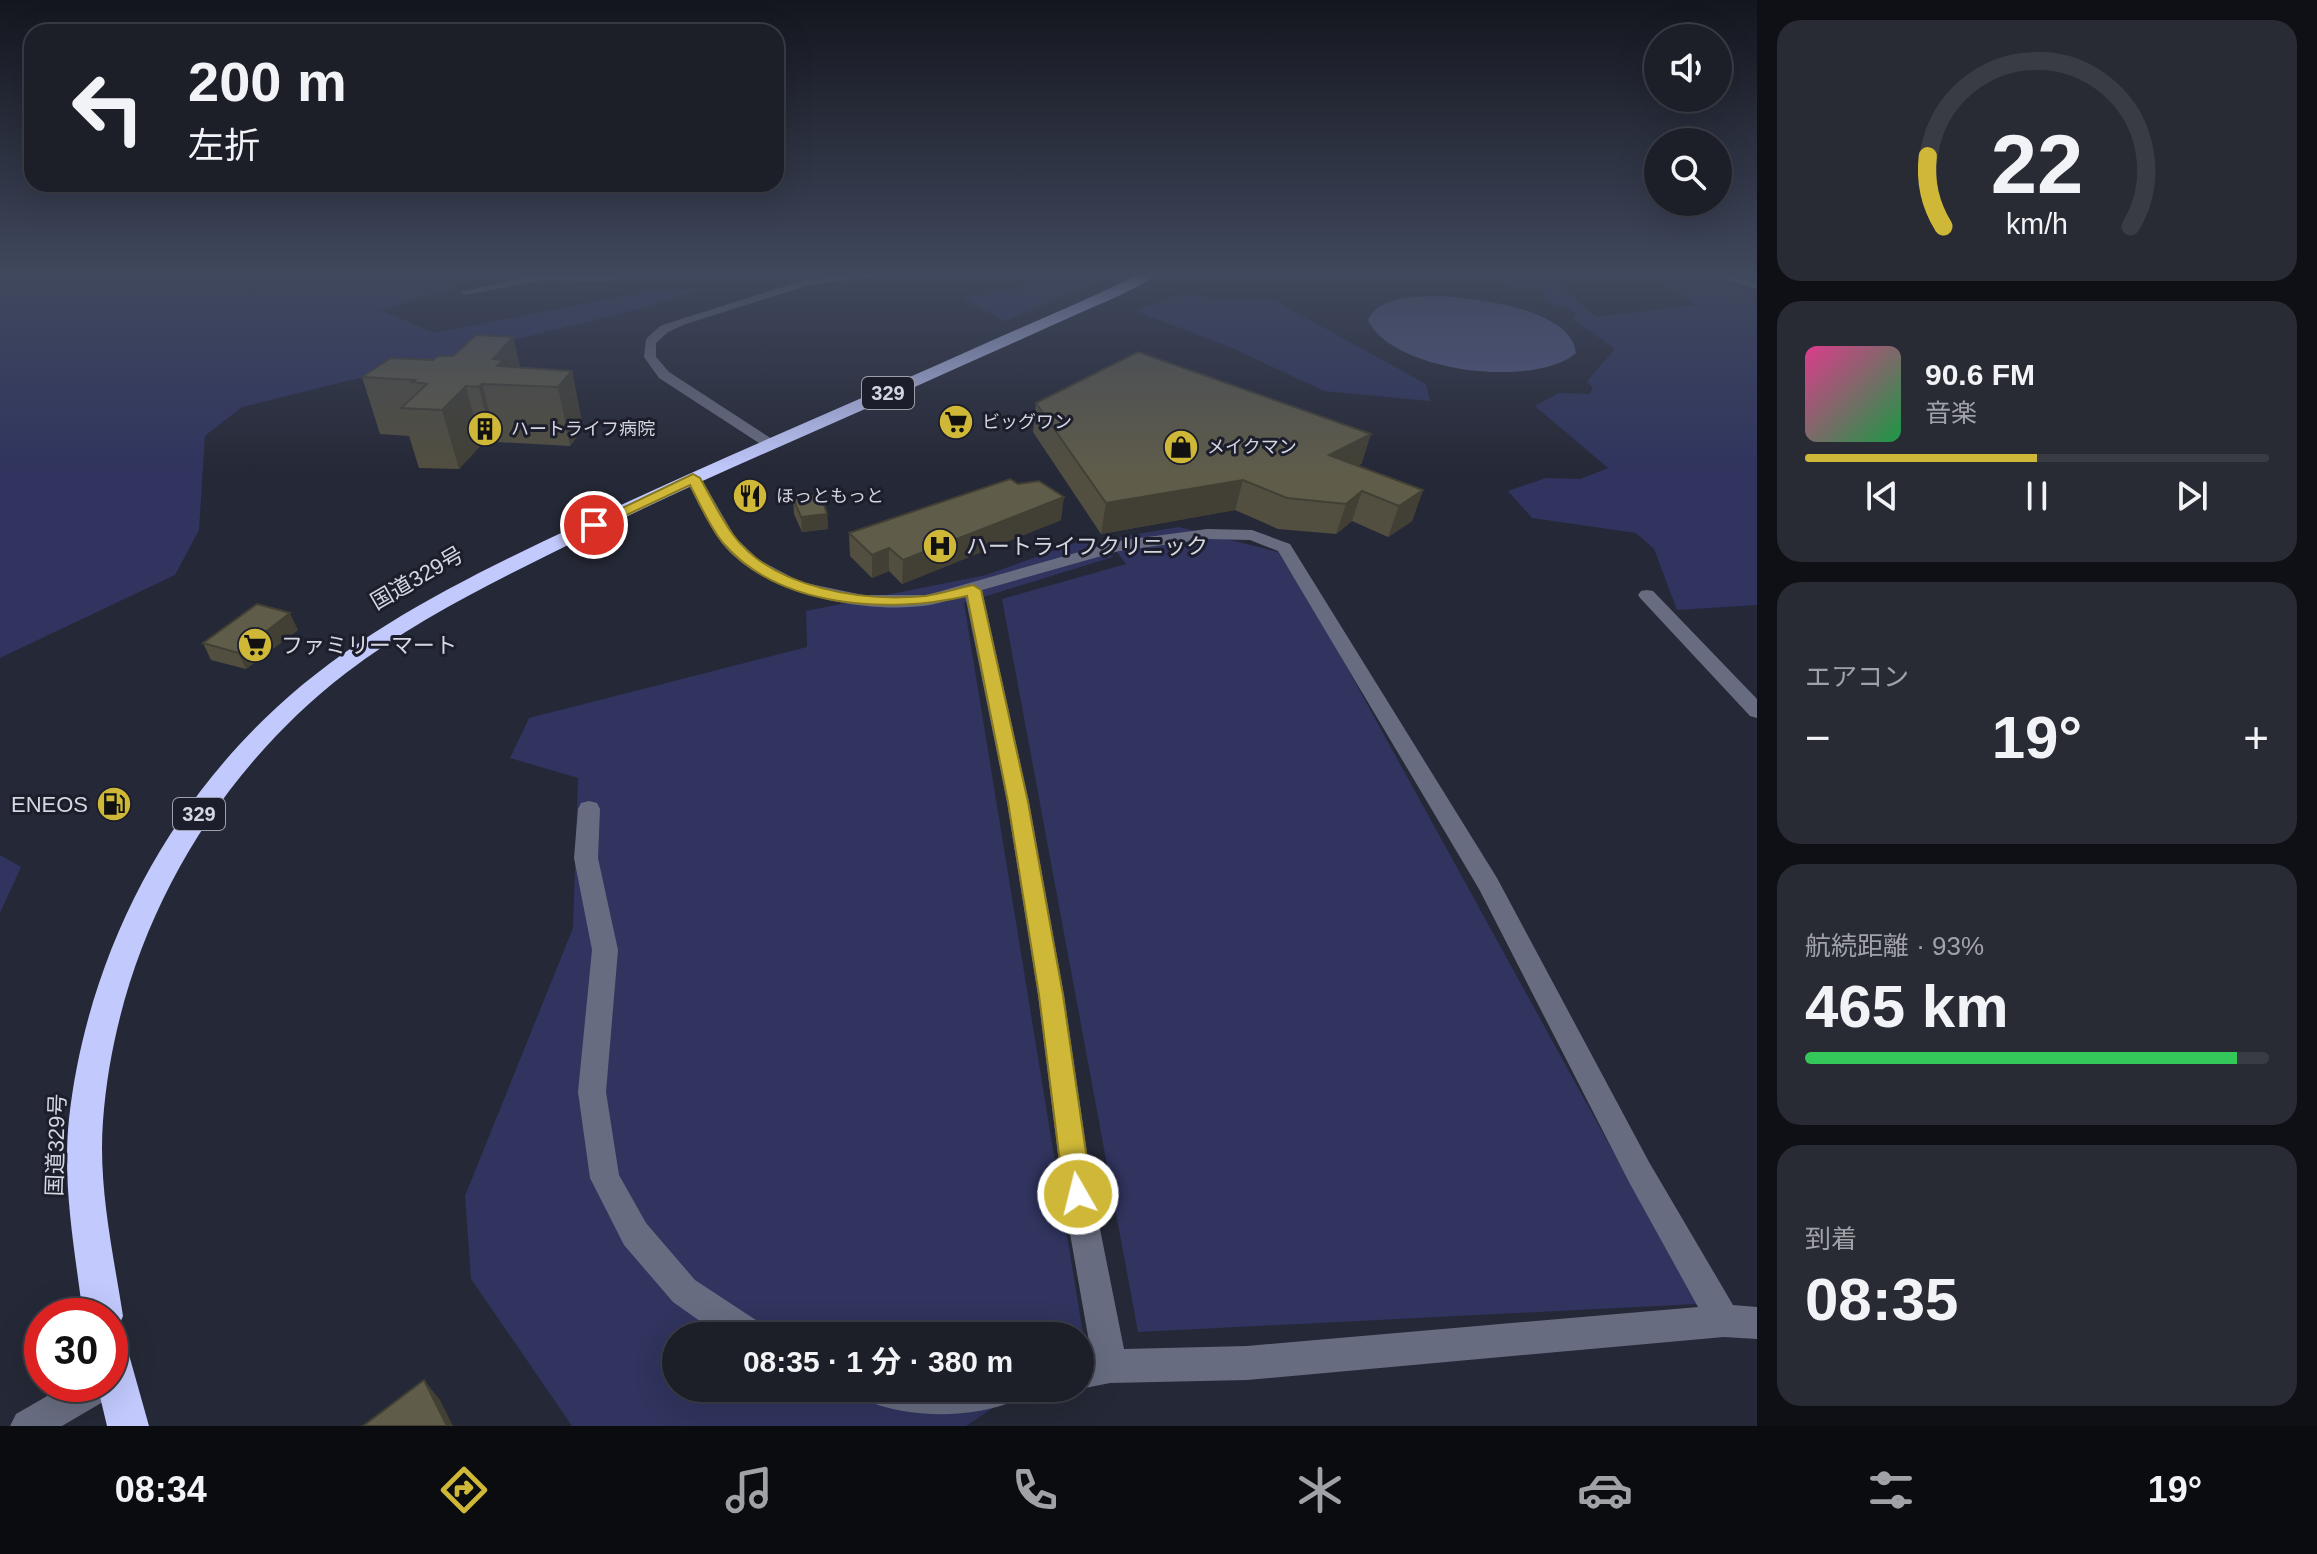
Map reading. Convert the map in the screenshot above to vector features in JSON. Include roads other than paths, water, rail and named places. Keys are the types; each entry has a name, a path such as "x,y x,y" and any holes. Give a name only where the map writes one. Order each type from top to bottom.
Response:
{"highway":[{"name":"国道329号","path":"100,1298 88,1212 86,1121 99,1034 114,978 134,926 166,864 202,809 246,756 296,703 376,641 468,587 693,478 1005,339"},
{"path":"120,1402 128,1426"}],"street":[{"path":"654,339 650,342 650,357 664,375 770,444"},
{"path":"693,478 728,540 753,564 796,586 863,600 928,600 973,590 1118,546 1231,534 1252,535 1284,548 1489,884 1639,1172 1724,1321"},
{"path":"973,590 1018,802 1051,995 1078,1194 1095,1369 1247,1363 1724,1321 1757,1323"},
{"path":"1647,595 1757,711"},
{"path":"589,809 586,858 605,950 592,1092 605,1178 635,1234 684,1291 729,1322"},
{"path":"28,1426 64,1402"}],"place":[{"name":"ビッグワン","path":"956,422"},
{"name":"ハートライフ病院","path":"485,429"},
{"name":"メイクマン","path":"1181,447"},
{"name":"ほっともっと","path":"750,496"},
{"name":"ハートライフクリニック","path":"940,546"},
{"name":"ファミリーマート","path":"255,645"},
{"name":"ENEOS","path":"114,804"}]}
